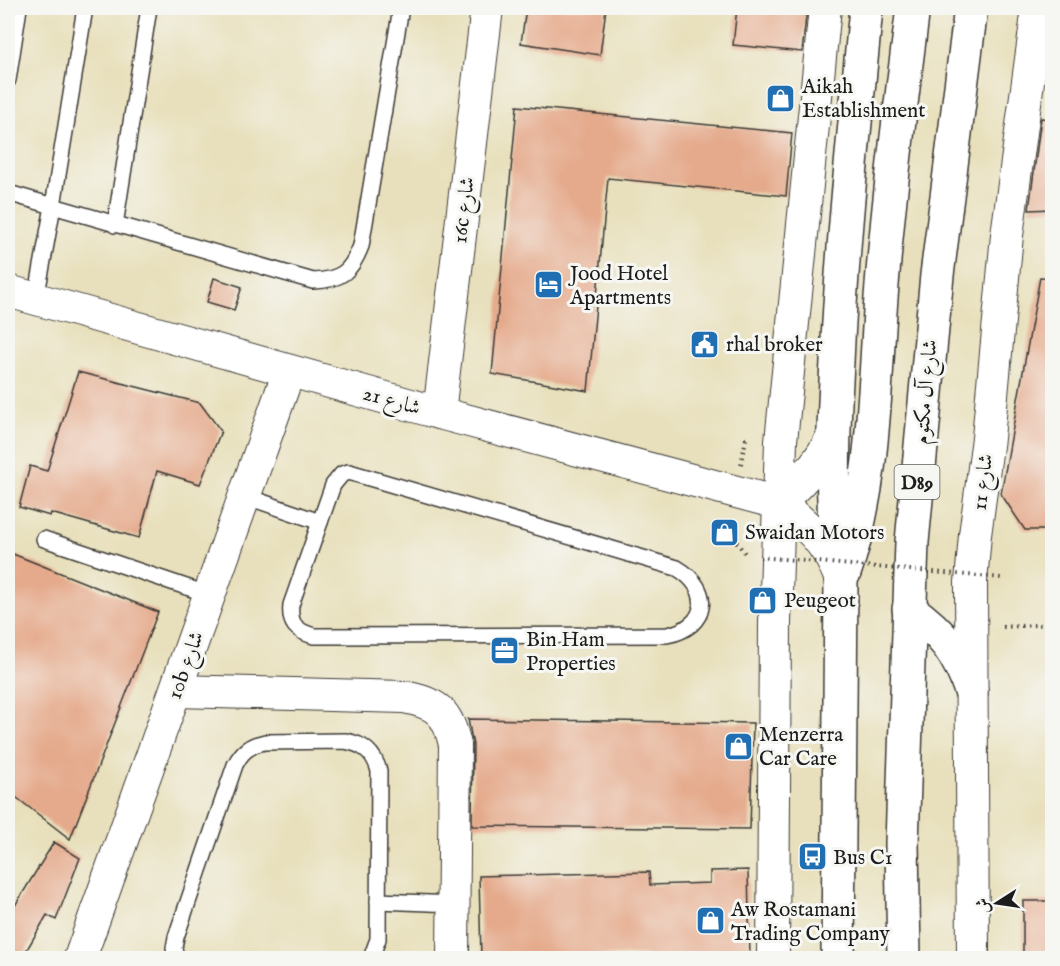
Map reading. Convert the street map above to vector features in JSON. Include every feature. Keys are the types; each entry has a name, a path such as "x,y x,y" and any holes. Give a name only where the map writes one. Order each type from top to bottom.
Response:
{"main road":[{"path":"838,958 841,580 833,508 833,435 848,188 866,8"},
{"path":"841,580 861,518 866,486 882,284 913,8"},
{"name":"شارع آل مكتوم","path":"904,958 902,844 912,542 935,286 971,8"},
{"path":"909,609 931,624 949,644 962,667 971,692"}],"street":[{"name":"16c شارع","path":"439,413 487,8"},
{"path":"773,958 773,740 781,441 825,8"},
{"name":"شارع 11","path":"973,958 971,582 988,438 1007,235 1038,8"},
{"name":"شارع 21","path":"22,295 439,413 778,503 816,534 831,556 841,580"},
{"name":"10b شارع","path":"80,958 290,371"},
{"path":"778,503 810,473 824,454 833,435"},
{"path":"176,691 404,697 424,700 440,710 451,726 455,745 453,958"}],"lane":[{"path":"8,80 19,8"},
{"path":"22,295 53,206 85,8"},
{"path":"115,225 149,8"},
{"path":"8,193 313,281 329,280 344,274 355,261 360,246 401,8"},
{"path":"348,472 356,473 677,568 689,575 698,586 701,600 700,613 692,625 681,633 667,635 314,636 303,633 295,626 290,616 291,605 320,522 336,478 348,472"},
{"path":"245,496 320,522"},
{"path":"44,539 210,595"},
{"path":"176,958 174,948 176,937 235,765 246,749 255,744 345,741 357,743 368,749 376,759 379,771 378,939 371,958"},
{"path":"378,901 454,904"}],"path":[{"path":"760,557 1002,578"},
{"path":"1003,627 1053,624"}],"building":[{"path":"526,8 606,8 600,55 521,43"},
{"path":"737,8 807,8 802,52 733,45"},
{"name":"Jood Hotel Apartments","path":"517,106 792,133 786,196 608,178 588,391 492,374"},
{"path":"1041,118 1053,119 1053,209 1029,210"},
{"path":"1040,277 1053,278 1053,530 1025,530 1001,494"},
{"path":"214,278 242,287 234,310 207,302"},
{"path":"78,372 200,403 221,431 200,484 157,471 139,538 51,513 50,516 19,507 30,466 47,471"},
{"path":"8,552 158,612 70,839 8,791"},
{"path":"468,719 753,723 750,829 472,826 473,745"},
{"path":"54,842 80,858 56,920 47,915 22,958 8,958 8,917"},
{"path":"748,870 750,958 648,958 648,955 481,958 479,876 649,872 650,885 710,883 710,871"},
{"path":"1023,901 1053,901 1053,958 1023,958"}],"place":[{"name":"Aikah Establishment","path":"781,98"},
{"name":"Jood Hotel Apartments","path":"549,285"},
{"name":"rhal broker","path":"705,344"},
{"name":"Swaidan Motors","path":"724,532"},
{"name":"Peugeot","path":"763,600"},
{"name":"Bin Ham Properties","path":"505,651"},
{"name":"Menzerra Car Care","path":"738,746"},
{"name":"Bus C1","path":"812,857"},
{"name":"Aw Rostamani Trading Company","path":"710,921"}]}
